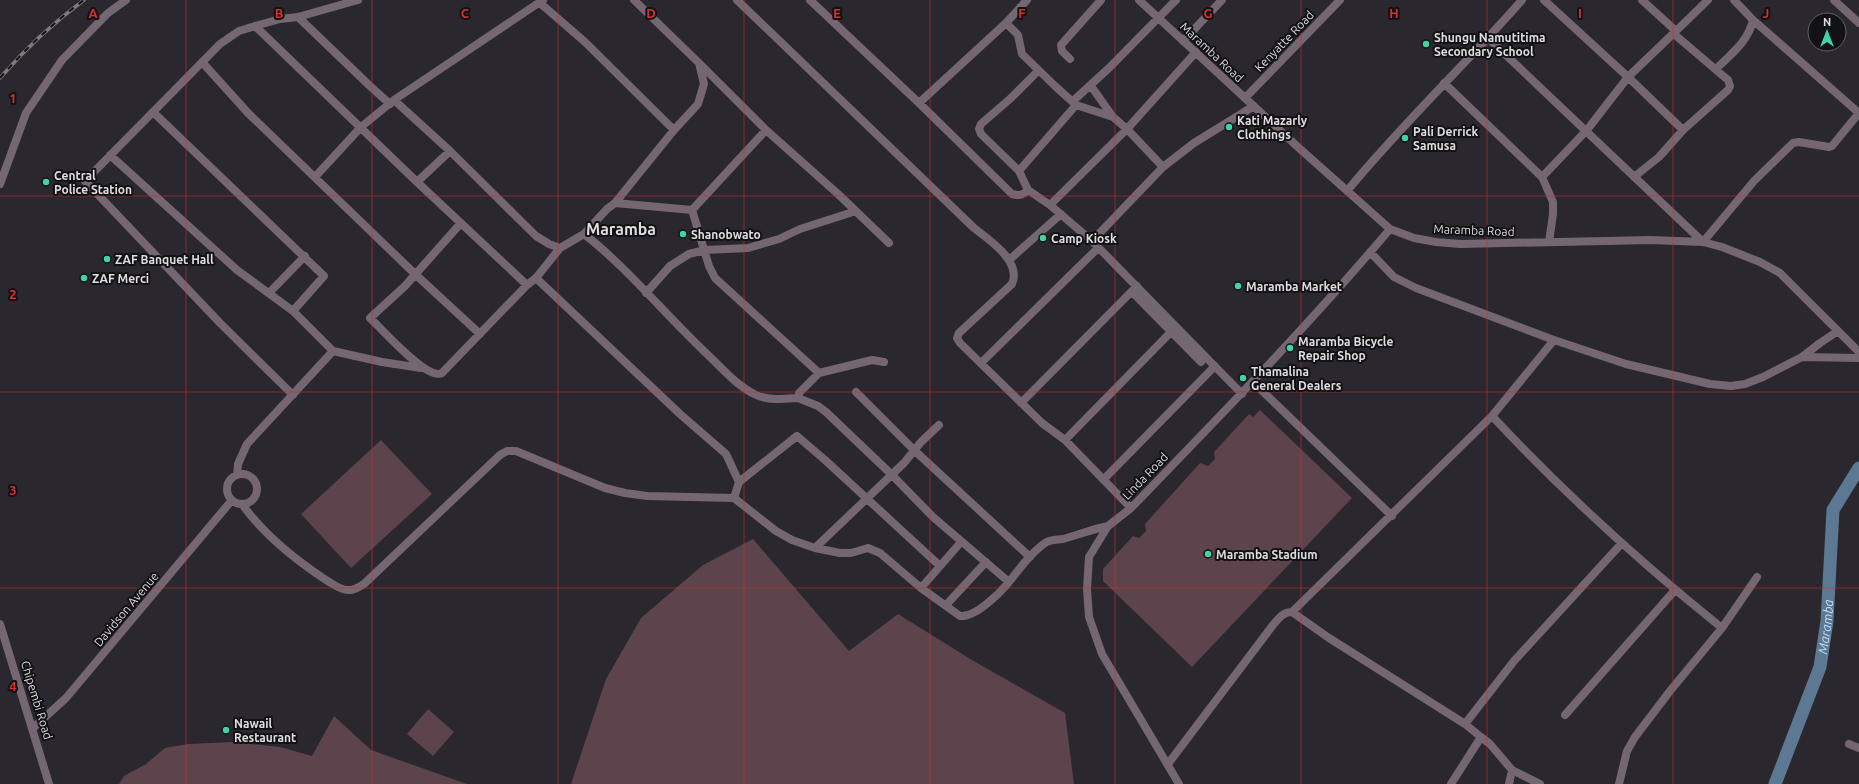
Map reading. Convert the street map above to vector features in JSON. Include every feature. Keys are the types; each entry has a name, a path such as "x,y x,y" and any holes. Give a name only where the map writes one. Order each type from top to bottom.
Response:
{"street":[{"path":"0,184 26,113 62,60 108,13 126,0"},
{"path":"293,395 220,322 85,181 220,44 239,31 280,19 298,17 358,0"},
{"path":"634,0 766,130 889,242"},
{"path":"737,0 974,228 994,244 1009,260 1014,271 1012,284 959,333 957,338 960,343 1042,423 1065,440 1131,508"},
{"path":"810,0 919,103 1012,194 1019,196 1024,195 1028,190"},
{"path":"919,103 1006,23 1027,0"},
{"path":"1070,59 1062,51 1061,45 1101,0"},
{"name":"Maramba Road","path":"1139,0 1347,191 1390,228 1414,238 1460,244 1651,240 1703,242 1741,254 1780,273 1859,352"},
{"path":"1019,171 1074,103 1159,19 1176,0"},
{"path":"1183,41 1222,0"},
{"name":"Kenyatte Road","path":"1245,98 1340,0"},
{"path":"1347,191 1522,0"},
{"path":"1544,0 1683,130"},
{"path":"1634,177 1659,157 1683,130 1728,90 1730,86 1728,80 1642,0"},
{"path":"1542,177 1587,130 1628,77 1708,0"},
{"path":"1488,38 1587,130 1703,242 1754,181 1792,144 1799,142 1829,147 1832,146 1859,113 1753,20 1734,0"},
{"path":"1834,0 1859,23"},
{"path":"315,177 361,127 392,102 542,1 674,130"},
{"path":"298,17 371,87 392,102 450,151 536,236 548,244 560,248"},
{"path":"1716,69 1744,42 1753,20"},
{"path":"1006,23 1018,35 1022,54 1038,71 1074,103 1112,117"},
{"path":"255,26 417,182 528,285"},
{"path":"1050,205 1127,129 1196,52"},
{"path":"202,62 248,113 415,274 480,334"},
{"path":"110,155 237,270 293,310 333,351 382,362 421,368 438,375 442,373 536,278 560,248 584,234 607,209 615,203 674,130 698,104 704,84 699,64"},
{"path":"1038,71 1011,98 981,124 979,129 981,134 1019,171 1028,190 1050,205 1092,241 1171,332 1200,362"},
{"path":"1444,84 1542,177 1553,202 1549,242"},
{"path":"1091,86 1112,117 1127,129 1163,167"},
{"path":"1092,241 1163,167 1194,143 1254,106"},
{"path":"154,112 305,256 324,276 293,310"},
{"path":"692,210 766,130"},
{"path":"417,182 450,151"},
{"path":"615,203 692,210"},
{"path":"692,210 709,266 715,278 819,373"},
{"path":"646,293 670,266 689,254 704,250 748,248 779,239 800,229 856,212"},
{"path":"1009,260 1061,214"},
{"path":"421,368 370,318 397,293 461,223"},
{"name":"Linda Road","path":"1179,784 1102,654 1089,617 1087,589 1088,561 1092,551 1108,526 1131,508 1242,394 1315,315 1390,228"},
{"path":"584,234 609,253 686,335 740,386 758,396 774,399 798,398 818,406 891,474 933,517 1009,582"},
{"path":"981,363 1098,248"},
{"path":"1370,252 1394,277 1406,284 1554,340 1626,364 1710,384 1731,386 1745,384 1763,377 1802,357 1838,331"},
{"path":"269,293 305,256"},
{"path":"536,278 680,414 726,454 739,482"},
{"path":"1134,289 1215,366 1242,394"},
{"path":"1021,403 1134,289"},
{"path":"1065,440 1171,332"},
{"path":"1292,612 1392,516 1492,416 1554,340"},
{"path":"237,475 238,464 247,444 333,351"},
{"path":"1802,357 1859,358"},
{"path":"798,398 800,393 819,373 872,360 884,362"},
{"path":"1104,479 1215,366"},
{"path":"1253,382 1392,516"},
{"path":"856,392 915,450 1030,557"},
{"path":"1492,416 1525,452 1622,542 1675,590 1722,628"},
{"path":"815,548 939,425"},
{"path":"734,498 739,482 797,436 867,498 940,566"},
{"path":"242,504 251,502 255,498 258,489 251,477 242,474 237,475 230,481 228,486 227,491 232,500 242,504 251,517 302,564 340,589 356,589 364,584 500,455 507,451 516,452 605,488 625,493 647,496 734,498 776,531 792,540 815,548 846,553 868,548 880,553 921,588 960,616 969,615 992,599 1009,582 1030,557 1046,543 1054,539 1063,539 1088,530 1108,526"},
{"name":"Davidson Avenue","path":"33,728 66,698 232,500"},
{"path":"921,588 961,542"},
{"path":"1465,724 1514,661 1622,542"},
{"path":"946,605 986,562"},
{"path":"1619,784 1627,751 1635,737 1670,691 1722,628 1757,577"},
{"path":"1565,715 1675,590"},
{"path":"1168,764 1272,625 1281,615 1287,612 1292,612 1329,638 1465,724 1490,744 1512,770 1540,784"},
{"name":"Chipembi Road","path":"0,624 49,784"},
{"path":"1451,784 1482,737"},
{"path":"1849,744 1859,748"},
{"path":"1509,784 1512,770"}],"shaded area":[{"name":"Maramba Stadium","path":"1260,410 1352,498 1192,667 1103,581 1103,569 1133,536 1139,538 1146,531 1145,524 1200,463 1208,466 1215,459 1214,452 1249,414 1253,417"},
{"path":"381,440 432,494 351,568 301,514"},
{"path":"753,539 849,651 898,614 972,660 1065,713 1074,784 571,784 606,679 641,618 703,565"},
{"path":"428,709 454,732 433,756 407,734"},
{"path":"334,716 371,750 467,784 119,784 124,776 146,764 165,748 188,744 232,742 280,747 312,756"}],"waterway":[{"name":"Maramba","path":"1775,784 1820,667 1827,621 1833,510 1859,468"}],"railway":[{"path":"0,78 40,37 84,0"}],"place":[{"name":"Shungu Namutitima Secondary School","path":"1426,44"},
{"name":"Kati Mazarly Clothings","path":"1229,127"},
{"name":"Pali Derrick Samusa","path":"1405,138"},
{"name":"Central Police Station","path":"46,182"},
{"name":"Shanobwato","path":"683,234"},
{"name":"Camp Kiosk","path":"1043,238"},
{"name":"ZAF Banquet Hall","path":"107,259"},
{"name":"ZAF Merci","path":"84,278"},
{"name":"Maramba Market","path":"1238,286"},
{"name":"Maramba Bicycle Repair Shop","path":"1290,348"},
{"name":"Thamalina General Dealers","path":"1243,378"},
{"name":"Maramba Stadium","path":"1208,554"},
{"name":"Nawail Restaurant","path":"226,730"}],"district":[{"name":"Maramba","path":"621,229"}]}
